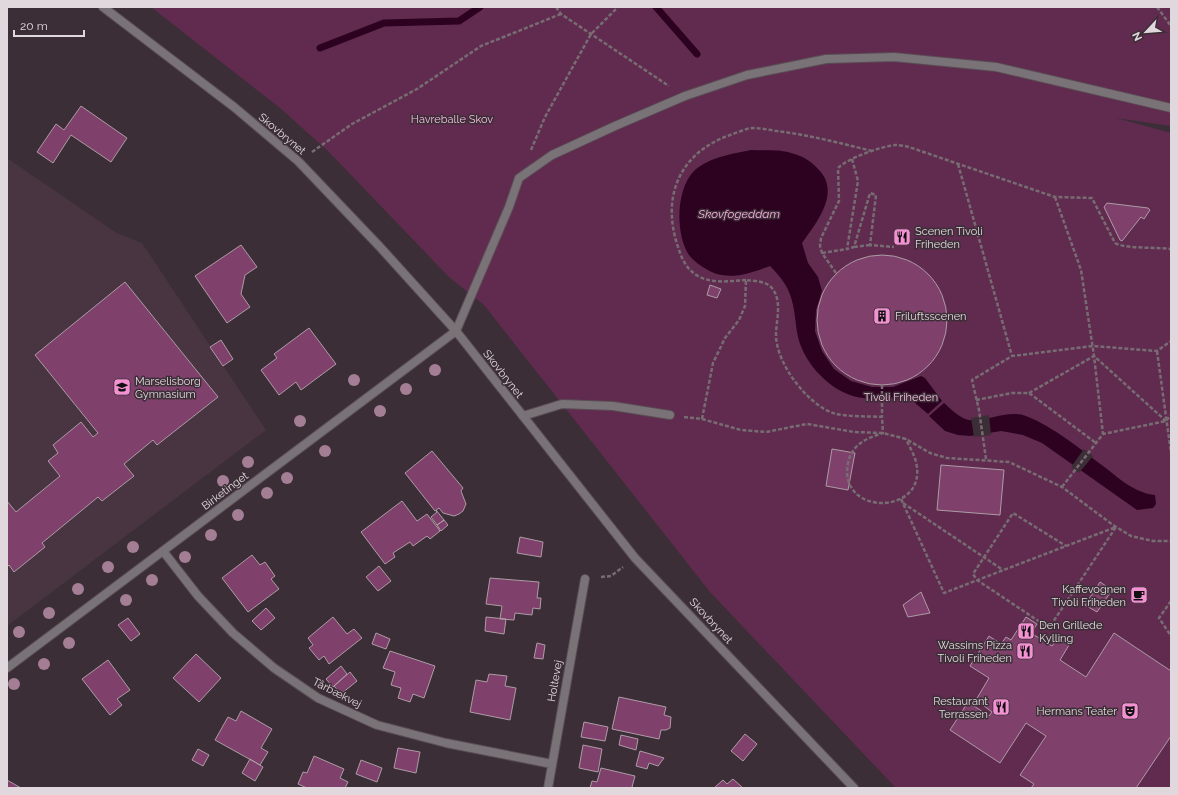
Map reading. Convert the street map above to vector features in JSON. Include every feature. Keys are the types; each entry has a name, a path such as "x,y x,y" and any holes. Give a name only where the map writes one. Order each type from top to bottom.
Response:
{"street":[{"name":"Skovbrynet","path":"102,7 234,108 298,162 456,331 635,558 854,788"},
{"path":"456,331 509,207 519,178 552,156 685,96 747,75 826,59 894,57 996,67 1171,108"},
{"name":"Birketinget","path":"7,668 456,331"},
{"path":"523,416 562,404 613,406 670,415"},
{"name":"Tårbækvej","path":"163,551 198,596 233,634 274,668 318,698 377,725 446,743 552,764"},
{"name":"Holtevej","path":"548,788 585,578"}],"path":[{"path":"556,7 561,14 685,96"},
{"path":"530,151 545,117 591,34 618,7"},
{"path":"1157,7 1171,26"},
{"path":"298,162 352,124 417,89 481,46 561,14"},
{"path":"872,151 806,135 752,128 721,138 700,151 684,167 674,187 672,222 675,239 687,268 699,276 720,282 746,280 763,282 771,287 776,294 778,302 776,336 780,353 790,374 802,390 814,402 833,413 882,417"},
{"path":"836,273 822,253 820,246 821,238 839,201 838,168 842,163 872,151 897,145 1055,197 1092,198 1115,243 1121,247 1152,247 1171,249"},
{"path":"847,249 858,181 852,159"},
{"path":"958,164 1012,356"},
{"path":"854,248 870,193 876,195 870,245"},
{"path":"1055,197 1080,270 1093,346 1103,434"},
{"path":"822,253 870,245 894,247"},
{"path":"702,419 712,363 725,338 739,320 745,306 746,280"},
{"path":"986,459 979,410 972,380 1012,356 1093,346 1157,351 1171,341"},
{"path":"1157,351 1171,453"},
{"path":"976,400 1012,393 1029,393 1094,356"},
{"path":"1094,356 1166,421"},
{"path":"882,386 883,433"},
{"path":"1029,393 1096,443"},
{"path":"670,415 702,419 741,430 766,432 807,424 854,432 883,433 906,439 930,453 947,458 986,459 1009,462 1062,487 1116,527 1131,536 1153,541 1171,541"},
{"path":"1062,487 1103,434 1166,421 1171,415"},
{"path":"883,433 864,440 855,447 847,467 848,478 852,488 869,502 885,504 901,499 909,492 914,483 917,472 916,461 906,439"},
{"path":"901,499 944,593 1116,527"},
{"path":"902,503 1003,570"},
{"path":"1066,546 1013,513 973,574 978,580 1050,628 1116,527"},
{"path":"585,578 611,576 635,558"},
{"path":"1171,601 1160,618 1171,636"}],"shaded area":[{"name":"Marselisborg Gymnasium","path":"7,158 115,232 142,243 266,430 7,626"}],"green space":[{"name":"Tivoli Friheden","path":"151,7 1171,7 1171,126 1116,118 1171,133 1171,788 896,788 710,592 484,305 449,277 329,152 280,108"}],"water":[{"name":"Skovfogeddam","path":"751,150 782,151 799,156 813,164 825,179 828,188 824,208 802,243 808,263 818,277 822,291 816,310 815,331 822,351 834,369 851,381 872,387 893,387 921,376 925,378 942,401 928,414 908,397 873,399 853,396 843,392 824,379 809,362 799,342 791,296 778,274 770,266 744,274 731,276 717,274 706,269 689,255 681,236 680,224 681,200 688,179 694,171 707,162"},
{"path":"944,403 959,415 969,420 981,420 1011,414 1026,416 1066,438 1127,484 1147,494 1155,495 1156,504 1153,508 1137,510 1042,443 1023,435 1001,431 970,436 958,435 945,431 929,416"}],"pier":[{"path":"989,415 991,435 974,437 971,418"},
{"path":"1084,449 1093,456 1079,473 1071,467"}],"building":[{"path":"81,106 127,138 111,162 71,135 53,163 37,152 56,124 64,130"},
{"path":"1107,203 1148,208 1150,210 1144,219 1141,217 1122,241 1120,240 1104,207"},
{"path":"241,245 257,267 245,275 241,294 250,307 227,323 195,276"},
{"name":"Friluftsscenen","path":"888,255 907,260 928,274 942,295 946,307 946,333 942,345 928,366 907,380 895,384 876,385 857,380 836,366 822,345 818,333 817,314 822,295 836,274 857,260 869,256"},
{"path":"125,282 218,397 157,445 153,440 124,464 134,476 102,501 98,497 42,543 45,547 14,572 9,565 7,567 7,501 16,512 60,476 48,461 58,453 53,445 81,422 93,437 98,433 35,355"},
{"path":"710,285 721,289 717,298 707,295"},
{"path":"309,328 336,364 301,390 296,382 279,395 261,370 277,358 274,354"},
{"path":"221,340 233,359 223,366 210,347"},
{"path":"832,449 855,453 848,490 826,486"},
{"path":"432,451 463,488 461,491 466,504 463,511 454,516 443,513 439,508 435,511 405,473"},
{"path":"941,465 1004,470 1000,515 937,510"},
{"path":"402,501 417,521 427,514 440,531 430,539 427,536 413,546 410,542 393,553 395,557 385,564 361,532"},
{"path":"436,510 444,520 437,525 431,517 437,512"},
{"path":"444,520 448,525 441,531 437,525"},
{"path":"520,537 543,542 541,557 517,553"},
{"path":"252,555 260,565 265,562 275,576 271,579 279,589 248,612 222,578"},
{"path":"379,566 391,581 378,591 366,577"},
{"path":"490,578 539,582 537,598 541,598 540,609 533,608 532,615 515,613 514,620 500,619 502,606 486,604"},
{"path":"1100,582 1112,590 1097,612 1085,605"},
{"path":"921,592 930,613 908,617 903,605"},
{"path":"266,608 275,618 261,630 252,621"},
{"path":"333,617 347,634 354,629 362,638 329,664 324,656 319,660 309,648 313,645 308,638"},
{"path":"486,617 506,619 504,634 485,631"},
{"path":"1026,617 1037,624 1031,633 1052,646 1058,638 1069,645 1060,660 1086,677 1114,633 1171,671 1171,736 1136,788 1031,788 1034,784 1020,775 1046,736 1026,723 1000,763 950,730 968,702 989,716 992,712 976,700 989,678 970,666 989,636 1001,644 1006,637 1011,640"},
{"path":"128,618 140,634 131,641 118,625"},
{"path":"376,633 390,639 386,649 372,644"},
{"path":"537,643 545,645 543,659 534,658"},
{"path":"390,651 435,666 424,698 413,694 410,702 398,698 401,688 391,685 395,672 383,668"},
{"path":"196,654 221,678 199,702 173,678"},
{"path":"108,660 130,690 117,699 122,705 110,715 82,679"},
{"path":"341,666 347,674 333,687 326,679"},
{"path":"350,672 357,681 341,694 334,686"},
{"path":"489,674 507,676 505,686 516,688 510,720 470,712 476,680 487,682"},
{"path":"619,697 666,707 664,715 671,717 670,728 661,730 659,739 612,729"},
{"path":"241,711 272,729 261,748 268,752 260,765 215,740 228,717 236,721"},
{"path":"584,722 608,727 605,741 581,737"},
{"path":"745,734 757,744 743,761 731,751"},
{"path":"621,735 638,739 636,750 619,745"},
{"path":"583,745 602,749 598,772 579,768"},
{"path":"398,748 420,752 416,773 394,768"},
{"path":"198,749 209,755 203,766 192,760"},
{"path":"640,751 664,758 658,766 649,763 647,769 636,766"},
{"path":"314,756 344,769 340,778 348,782 345,788 307,788 298,784 303,772 307,773"},
{"path":"250,759 263,767 255,781 242,773"},
{"path":"361,760 382,768 377,782 356,774"},
{"path":"601,768 635,776 632,787 635,788 590,788 592,781 597,782"},
{"path":"733,779 743,788 714,788 723,780 727,784"},
{"path":"7,780 21,788 7,788"}],"waterway":[{"path":"320,48 384,23 459,21 480,7"},
{"path":"656,7 697,54"}],"place":[{"name":"Scenen Tivoli Friheden","path":"902,237"},
{"name":"Friluftsscenen","path":"882,316"},
{"name":"Marselisborg Gymnasium","path":"122,387"},
{"name":"Kaffevognen Tivoli Friheden","path":"1139,595"},
{"name":"Den Grillede Kylling","path":"1026,631"},
{"name":"Wassims Pizza Tivoli Friheden","path":"1025,651"},
{"name":"Restaurant Terrassen","path":"1001,707"},
{"name":"Hermans Teater","path":"1130,711"}],"park label":[{"name":"Havreballe Skov","path":"452,119"}]}
